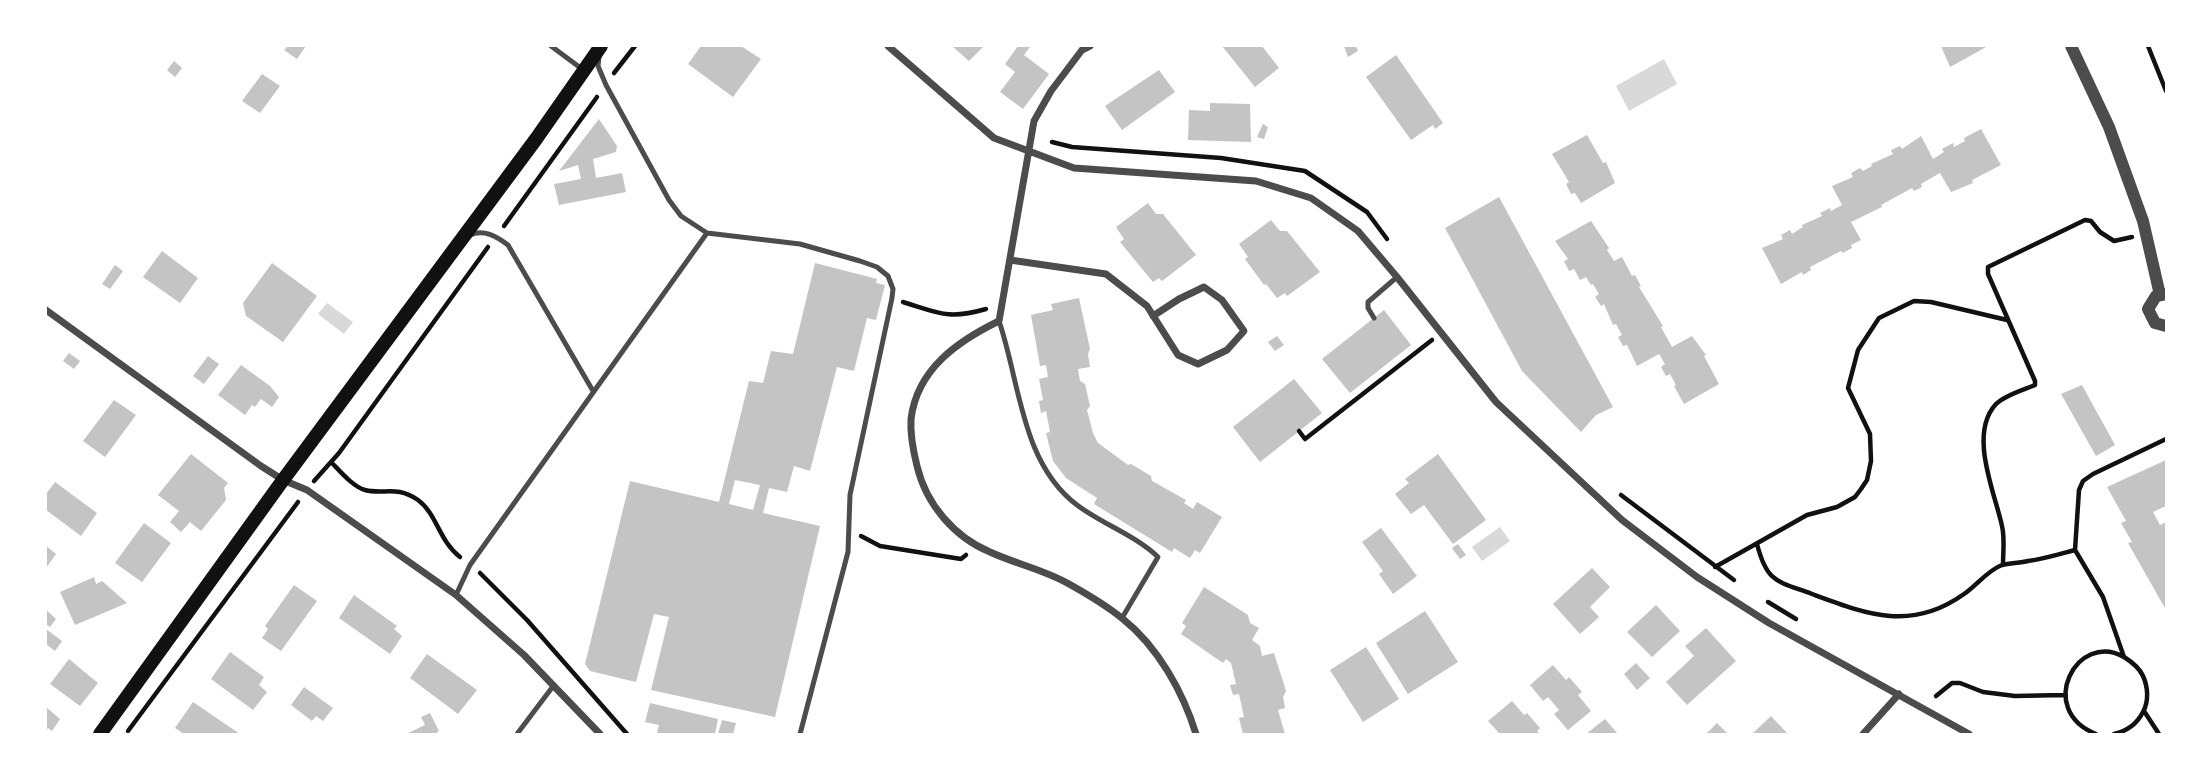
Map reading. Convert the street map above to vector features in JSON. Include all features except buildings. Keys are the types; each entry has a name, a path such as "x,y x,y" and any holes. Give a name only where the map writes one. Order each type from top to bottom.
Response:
{"main road":[{"path":"100,734 283,480 536,139 601,46"}],"street":[{"path":"888,46 994,138 1074,168 1256,181 1311,198 1358,231 1496,402 1622,520 1730,599 1769,624 1969,734"},
{"path":"1090,46 1079,48 1034,121 999,321 968,336 940,359 924,381 912,410 910,437 923,488 938,512 975,544 1069,583 1122,618 1141,635 1171,678 1196,734"},
{"path":"2071,46 2109,127 2146,235 2163,294 2149,304 2149,315 2154,323 2166,326"},
{"path":"1010,260 1106,274 1147,306 1153,316 1178,355 1198,364 1227,350 1244,331 1222,300 1204,287 1153,316"},
{"path":"46,310 283,480 307,490 456,596 524,654 600,734"},
{"path":"1863,734 1899,694"}],"lane":[{"path":"551,46 583,71"},
{"path":"601,46 598,66 606,85 642,154 681,216 707,233 800,244 860,261 877,267 888,276 893,289 850,495 848,552 800,734"},
{"path":"463,238 478,232 496,236 508,245 516,263 593,391"},
{"path":"456,596 470,565 707,233"},
{"path":"1374,318 1368,308 1368,302 1397,277"},
{"path":"999,321 1008,347 1028,432 1051,482 1076,505 1158,557 1122,618"},
{"path":"517,734 554,684"}],"path":[{"path":"125,734 325,466 331,462 635,46"},
{"path":"2148,46 2166,91"},
{"path":"1031,137 1072,147 1221,158 1306,171 1367,212 1391,244"},
{"path":"2003,565 2003,530 1988,477 1985,435 1993,407 2001,400 2035,385 1988,274 1988,267 2085,220 2091,221 2100,232 2115,241 2146,235"},
{"path":"892,299 948,316 965,315 1002,304"},
{"path":"1715,566 1807,515 1837,507 1855,496 1867,480 1871,461 1870,434 1848,388 1858,350 1879,318 1914,301 1931,302 2007,320"},
{"path":"1299,431 1305,439 1441,332"},
{"path":"2124,657 2103,597 2075,550 2079,489 2083,481 2166,439"},
{"path":"331,462 356,485 366,490 388,489 418,500 450,549 499,590 627,734"},
{"path":"1611,486 1631,505 1735,582"},
{"path":"850,531 880,545 961,559 975,544"},
{"path":"1757,544 1763,565 1768,573 1780,582 1862,612 1893,617 1929,612 1949,603 2003,565 2075,550"},
{"path":"1757,596 1803,622"},
{"path":"2096,734 2084,730 2074,720 2064,695 2066,681 2072,670 2082,660 2107,652 2124,657 2141,671 2146,684 2144,712 2136,723 2124,732 2115,734"},
{"path":"1936,696 1952,683 1960,682 1983,692 2015,696 2064,695"},
{"path":"2144,712 2159,734"}],"shaded area":[{"path":"1664,59 1677,84 1629,111 1616,86"},
{"path":"327,303 353,322 344,334 318,314"},
{"path":"1500,527 1510,541 1482,561 1472,547"}]}
